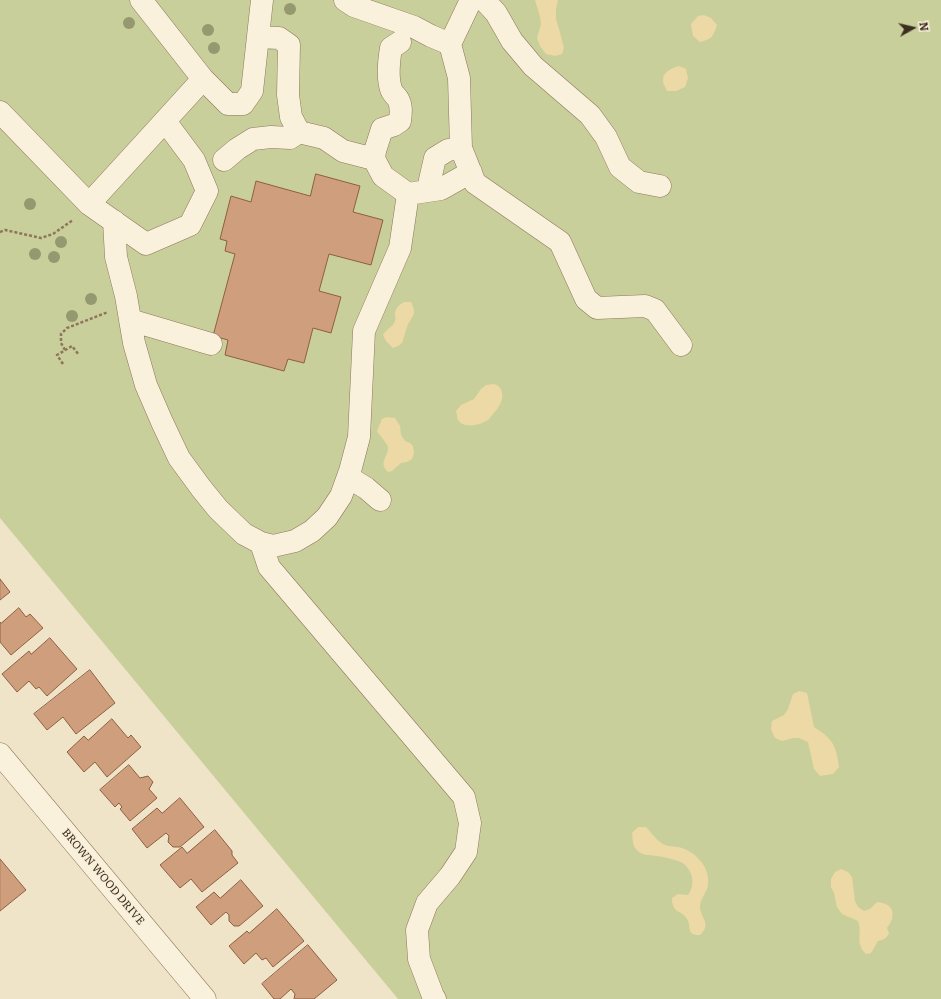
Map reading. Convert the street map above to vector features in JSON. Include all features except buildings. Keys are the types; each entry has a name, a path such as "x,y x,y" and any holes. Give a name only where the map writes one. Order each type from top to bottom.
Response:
{"street":[{"path":"141,0 203,79 228,104 243,104 252,91 262,0"},
{"path":"345,0 399,32"},
{"path":"440,40 471,0"},
{"path":"484,0 496,13 512,41 533,66 590,115 606,137 620,167 639,182 660,186"},
{"path":"471,172 441,189 418,193 383,176 374,159 382,129 394,125 400,121 401,109 398,99 391,90 390,80 391,48 399,32 414,27 440,40 459,78 461,148 471,172 475,183 560,242 586,299 597,308 645,306 655,310 681,345"},
{"path":"258,37 279,38 289,45 289,100 291,117 299,132"},
{"path":"89,204 203,79"},
{"path":"252,91 263,89 276,90 289,100"},
{"path":"0,112 89,204 146,244 190,225 207,191 194,160 165,121"},
{"path":"224,160 237,149 253,139 271,137 290,138 299,132 324,138 343,151 374,159"},
{"path":"114,221 116,256 129,312 134,343 146,385 179,458 218,509 244,534 261,543 273,546 295,541 312,531 327,517 341,496 348,477 358,437 364,331 400,248 418,193 430,180 435,158 448,150 461,148"},
{"path":"129,312 211,344"},
{"path":"348,477 366,488 380,500"},
{"path":"261,543 269,567 464,797 470,823 466,852 450,876 427,903 417,930 419,959 435,999"},
{"name":"BROWN WOOD DRIVE","path":"0,754 205,999"}],"path":[{"path":"0,232 5,230 41,238 54,234 75,218 89,204"},
{"path":"65,350 61,344 61,334 67,328 129,312"},
{"path":"63,364 57,355 72,346 79,355"}],"green space":[{"path":"0,0 941,0 941,999 398,999 0,518"}],"sand":[{"path":"535,0 558,0 556,19 564,48 562,54 555,56 546,54 540,46 537,38 541,24"},
{"path":"704,15 711,18 717,25 712,37 700,42 693,36 691,24 698,16"},
{"path":"679,66 686,69 688,78 685,87 676,91 667,91 663,82 664,75 671,69"},
{"path":"404,302 411,302 414,313 407,327 402,343 393,348 386,341 383,335 394,323 395,313 399,306"},
{"path":"494,384 500,388 502,392 502,400 488,420 477,425 461,423 458,420 456,411 461,405 474,399 486,385"},
{"path":"387,417 395,418 400,426 401,435 405,441 413,446 414,453 412,459 401,463 392,471 388,472 384,466 384,460 388,451 388,446 377,431 382,419"},
{"path":"799,691 807,693 814,727 826,735 835,748 839,767 833,774 820,776 814,769 808,742 799,738 782,741 775,738 771,729 772,721 784,715 788,709 793,694"},
{"path":"638,827 646,827 665,845 678,847 690,852 700,860 704,866 707,872 708,885 700,907 706,924 700,935 692,934 687,919 683,914 675,909 672,903 672,898 678,894 688,895 692,886 692,875 687,867 679,861 646,855 639,852 634,846 632,833"},
{"path":"841,869 848,872 852,877 855,901 858,907 864,911 870,909 877,902 884,903 889,906 892,911 892,919 887,928 889,933 888,935 882,940 878,941 871,953 866,954 860,946 860,930 858,921 842,914 837,907 831,887 831,879 835,872"}]}
